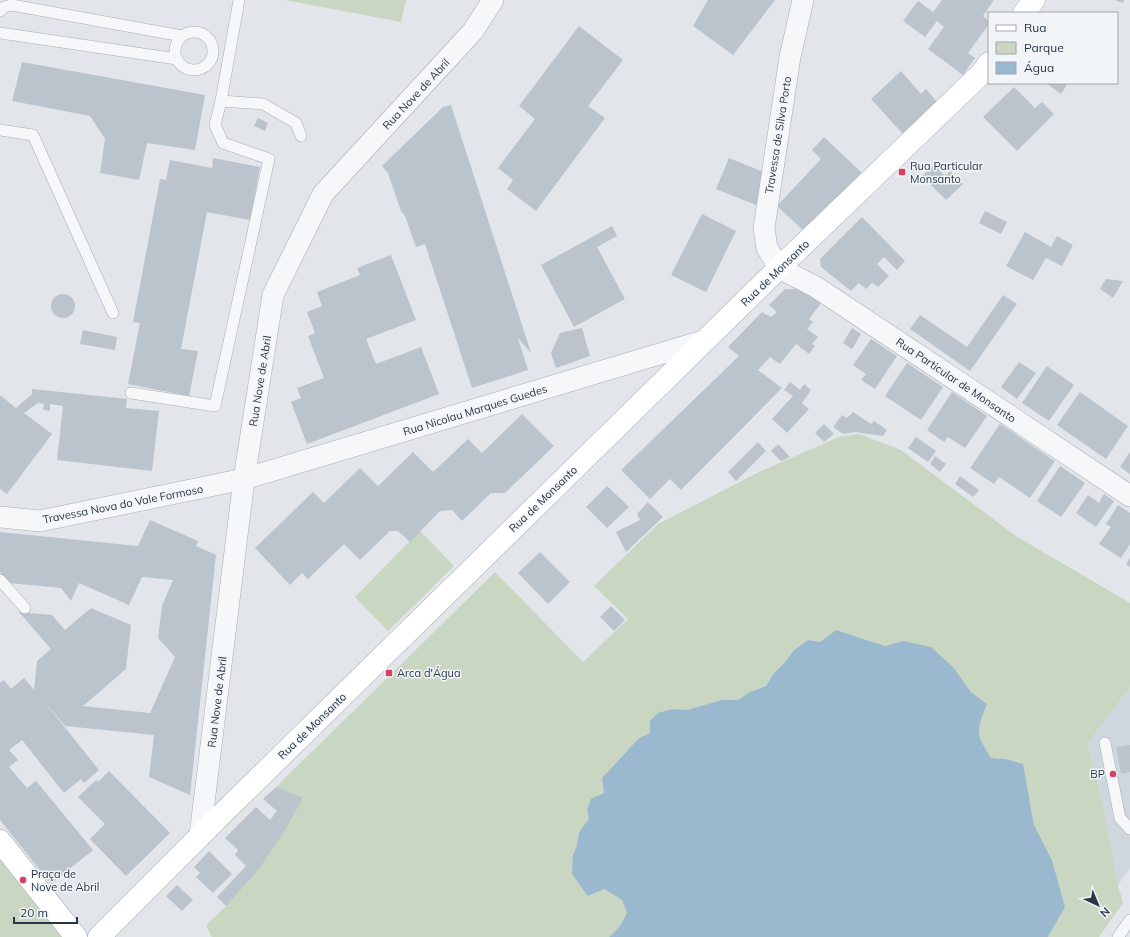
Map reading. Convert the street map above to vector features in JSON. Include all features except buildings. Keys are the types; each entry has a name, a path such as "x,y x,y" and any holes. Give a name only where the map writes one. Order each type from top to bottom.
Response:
{"street":[{"name":"Rua Nove de Abril","path":"200,835 244,479 273,295 323,194 474,31 493,0"},
{"name":"Travessa de Silva Porto","path":"779,268 767,248 764,228 790,57 803,0"},
{"path":"1025,12 1034,0"},
{"name":"Rua de Monsanto","path":"99,937 200,835 779,268 981,74 988,64"},
{"name":"Rua Particular de Monsanto","path":"779,268 816,287 1130,496"},
{"name":"Rua Nicolau Marques Guedes","path":"244,479 706,340"},
{"name":"Travessa Nova do Vale Formoso","path":"0,517 40,521 244,479"},
{"path":"0,840 76,937"}],"lane":[{"path":"131,393 215,406 269,159 223,143 214,125 221,101 239,0"},
{"path":"0,11 4,7 12,5 182,36"},
{"path":"0,33 177,60 186,68 198,69 209,63 213,51 209,40 199,32 187,33 182,36 176,47 177,60"},
{"path":"213,51 230,55"},
{"path":"221,101 263,104 296,123 301,136"},
{"path":"0,130 33,135 113,313"},
{"path":"0,580 25,608"},
{"path":"1105,743 1120,818 1130,829"},
{"path":"1118,937 1130,920"}],"shaded area":[{"name":"BP","path":"1130,687 1130,868 1118,885 1103,805 1088,743"}],"green space":[{"path":"285,0 406,0 401,22"},
{"path":"859,434 901,450 1016,536 1130,603 1130,687 1088,743 1103,805 1118,885 1123,903 1099,937 1048,937 1065,907 1052,860 1034,825 1030,801 1005,759 991,758 978,737 979,725 987,704 971,692 954,668 903,641 885,646 836,630 820,642 808,640 794,650 774,673 766,686 751,692 738,700 722,701 687,710 673,709 650,721 650,733 639,738 602,778 604,793 587,810 590,820 579,832 577,845 573,855 604,889 622,900 627,913 620,926 609,937 212,937 206,925 226,906 302,798 276,787 495,572 583,662 628,619 594,586 658,524 757,473 839,437"},
{"path":"420,531 454,566 388,631 355,597"},
{"path":"0,856 64,937 0,937"}],"water":[{"path":"836,630 885,646 903,641 931,647 954,668 971,692 987,704 979,727 982,743 991,758 1005,759 1023,764 1034,825 1052,860 1065,907 1048,937 609,937 620,926 627,913 622,900 604,889 588,896 572,874 573,855 577,845 579,832 589,819 587,810 591,799 604,793 602,778 639,738 650,733 650,721 658,713 673,709 687,710 722,700 738,700 750,692 766,686 774,673 794,650 808,640 820,642"}],"place":[{"name":"Rua Particular Monsanto","path":"902,172"},
{"name":"Arca d'Água","path":"389,673"},
{"name":"BP","path":"1113,774"},
{"name":"Praça de Nove de Abril","path":"23,880"}]}
